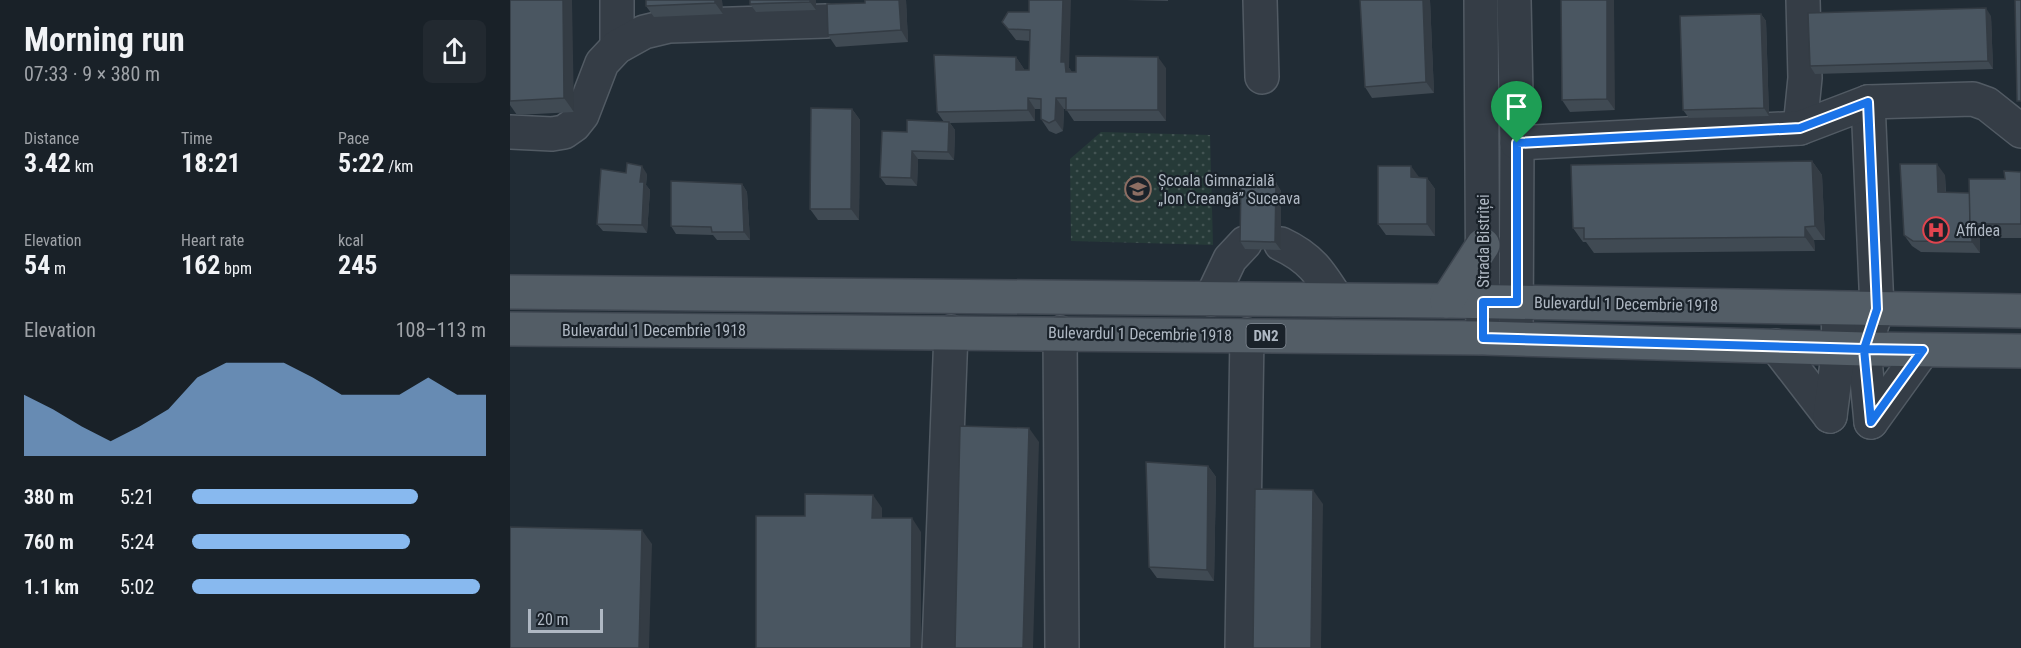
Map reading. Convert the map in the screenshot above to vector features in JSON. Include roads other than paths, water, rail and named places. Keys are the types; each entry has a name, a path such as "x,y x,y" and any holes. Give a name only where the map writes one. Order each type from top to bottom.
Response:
{"main road":[{"path":"1447,301 1482,245"},
{"name":"Bulevardul 1 Decembrie 1918","path":"510,292 1447,301 2021,311"},
{"name":"Bulevardul 1 Decembrie 1918","path":"510,329 1516,338 1851,349 2021,351"}],"street":[{"path":"617,0 617,47"},
{"path":"1260,0 1262,77"},
{"name":"Strada Bistriței","path":"1481,0 1483,338"},
{"name":"Strada Bistriței","path":"1514,0 1517,143 1516,338"},
{"path":"1800,128 1805,78 1803,0"},
{"path":"510,132 552,134 564,132 574,125 582,115 602,63 617,47 644,32 669,26 826,21"},
{"path":"1517,143 1800,128 1868,102 1973,99 1987,104 2021,131"},
{"path":"1776,346 1830,416 1851,349 1877,309 1868,102"},
{"path":"1211,299 1230,259 1245,243"},
{"path":"1281,244 1299,252 1315,265 1337,300"},
{"path":"1838,308 1871,422 1923,350"},
{"path":"939,648 951,332"},
{"path":"1060,333 1062,648"},
{"path":"1242,648 1247,335"}],"place":[{"name":"Școala Gimnazială „Ion Creangă” Suceava","path":"1138,189"},
{"name":"Affidea","path":"1936,230"}]}
